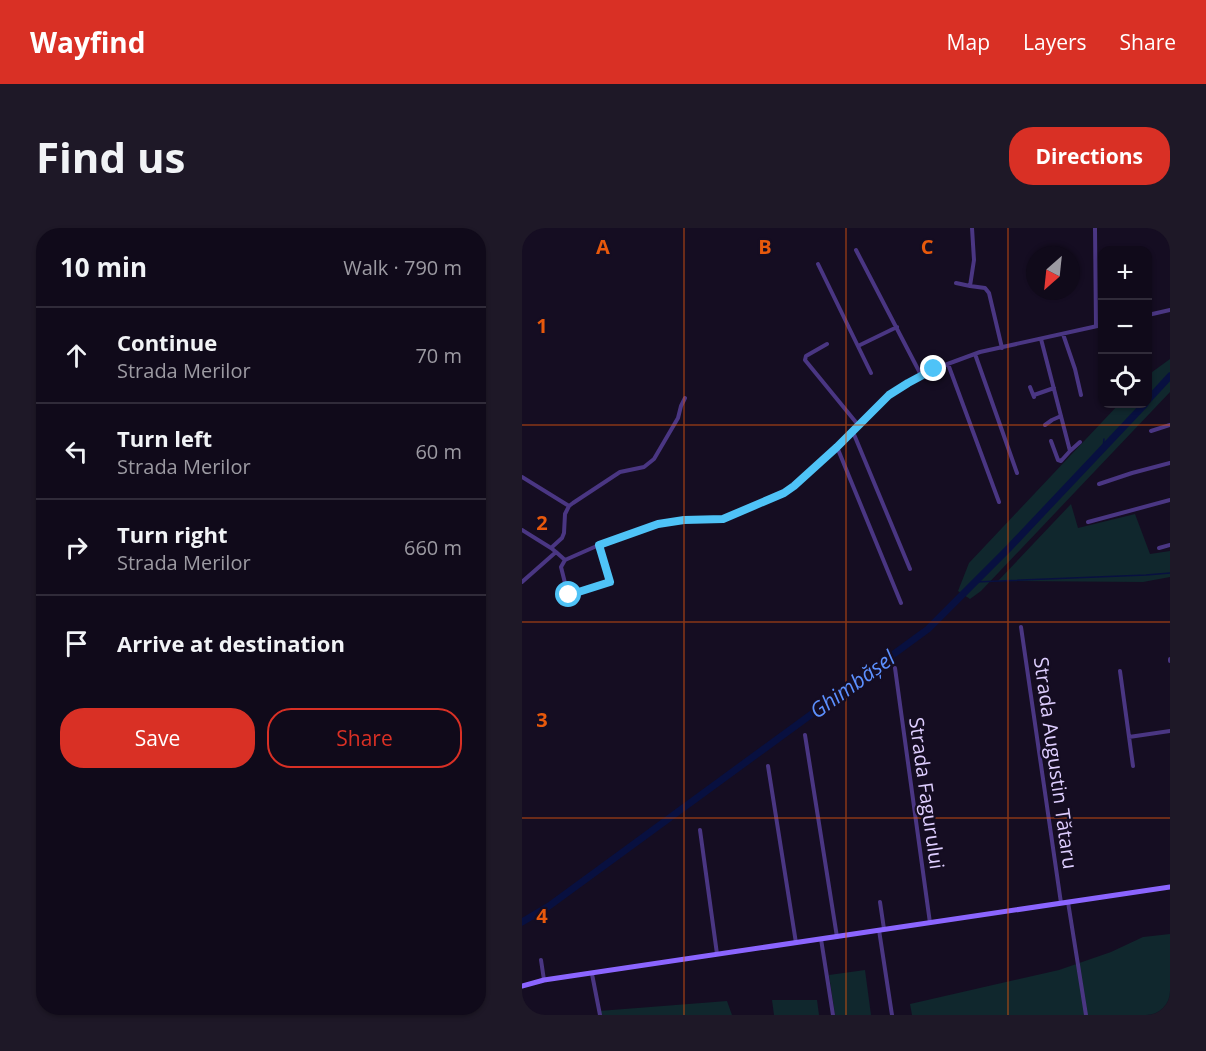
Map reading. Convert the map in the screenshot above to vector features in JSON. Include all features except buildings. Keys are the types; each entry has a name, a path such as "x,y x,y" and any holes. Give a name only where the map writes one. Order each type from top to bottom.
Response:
{"street":[{"path":"970,286 974,260 972,228"},
{"path":"599,545 610,582 568,595 561,567 565,560 599,545 658,524 726,518 788,491 853,432 889,395 921,375 975,354 1096,326 1095,228"},
{"path":"856,250 921,375"},
{"path":"818,264 871,373"},
{"path":"956,283 985,288 989,293 1002,348"},
{"path":"1152,314 1170,310"},
{"path":"858,346 897,327"},
{"path":"1064,334 1081,394"},
{"path":"1041,339 1070,451"},
{"path":"827,344 806,356 805,360 859,426"},
{"path":"975,354 1017,473"},
{"path":"948,364 999,502"},
{"path":"1030,387 1034,397 1054,388"},
{"path":"552,548 562,538 565,514 569,506 620,472 640,468 651,462 678,418 686,398"},
{"path":"1045,425 1061,416"},
{"path":"1151,431 1170,425"},
{"path":"853,432 910,569"},
{"path":"1051,441 1059,461 1080,442"},
{"path":"837,447 901,603"},
{"path":"1099,484 1170,463"},
{"path":"522,477 569,506"},
{"path":"1088,522 1170,500"},
{"path":"522,530 552,548 565,560"},
{"path":"1159,548 1170,545"},
{"path":"522,582 556,552"},
{"name":"Strada Augustin Tătaru","path":"1021,627 1064,903 1086,1015"},
{"name":"Strada Fagurului","path":"896,668 930,923"},
{"path":"1120,671 1133,766"},
{"path":"1129,737 1170,731"},
{"path":"805,735 837,937"},
{"path":"768,766 795,943"},
{"path":"700,830 717,955"},
{"path":"522,986 544,980 1170,887"},
{"path":"880,902 892,1015"},
{"path":"821,939 833,1015"},
{"path":"541,960 544,980"},
{"path":"592,974 600,1015"}],"green space":[{"path":"1170,359 1170,392 981,591 970,599 958,591 969,563 1115,408 1152,408 1152,372"},
{"path":"1071,504 1078,528 1135,514 1150,554 1170,551 1170,577 1143,582 998,581"},
{"path":"1170,934 1170,1015 912,1015 910,1004 1059,970 1111,952 1143,937"},
{"path":"865,970 871,1015 835,1015 829,975"},
{"path":"772,1000 817,1000 819,1015 774,1015"},
{"path":"727,1001 732,1015 600,1015 599,1011"}],"waterway":[{"name":"Ghimbășel","path":"1152,396 1170,376"},
{"name":"Ghimbășel","path":"522,922 549,906 928,629 1009,548 1141,408"},
{"name":"Ghimbășel","path":"1103,448 1104,439"},
{"path":"975,582 1170,573"}],"route":[{"path":"569,595 610,582 599,545 658,524 684,520 723,519 784,493 837,447 889,395 934,369"}]}
